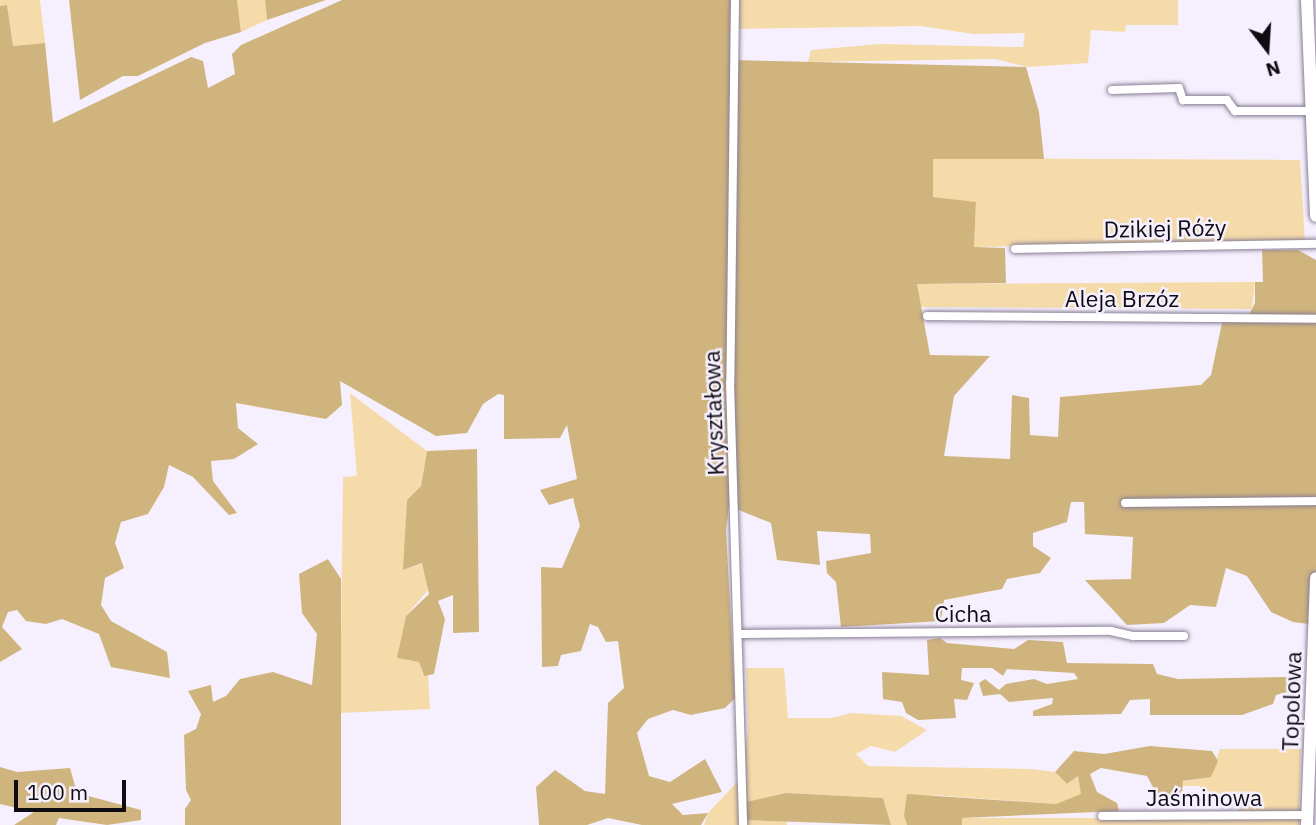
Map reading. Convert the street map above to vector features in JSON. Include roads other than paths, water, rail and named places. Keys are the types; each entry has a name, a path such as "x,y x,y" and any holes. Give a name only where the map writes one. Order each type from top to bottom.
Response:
{"street":[{"name":"Kryształowa","path":"735,0 730,383 741,634 743,825"},
{"path":"1307,0 1316,216"},
{"path":"1112,90 1179,88 1183,100 1227,100 1235,111 1312,111"},
{"name":"Dzikiej Róży","path":"1015,249 1316,244"},
{"name":"Aleja Brzóz","path":"927,316 1316,319"},
{"path":"1125,503 1316,501"},
{"name":"Topolowa","path":"1307,820 1316,578"},
{"name":"Cicha","path":"741,634 1111,631 1133,636 1184,636"},
{"name":"Jaśminowa","path":"1102,816 1307,820"}]}
